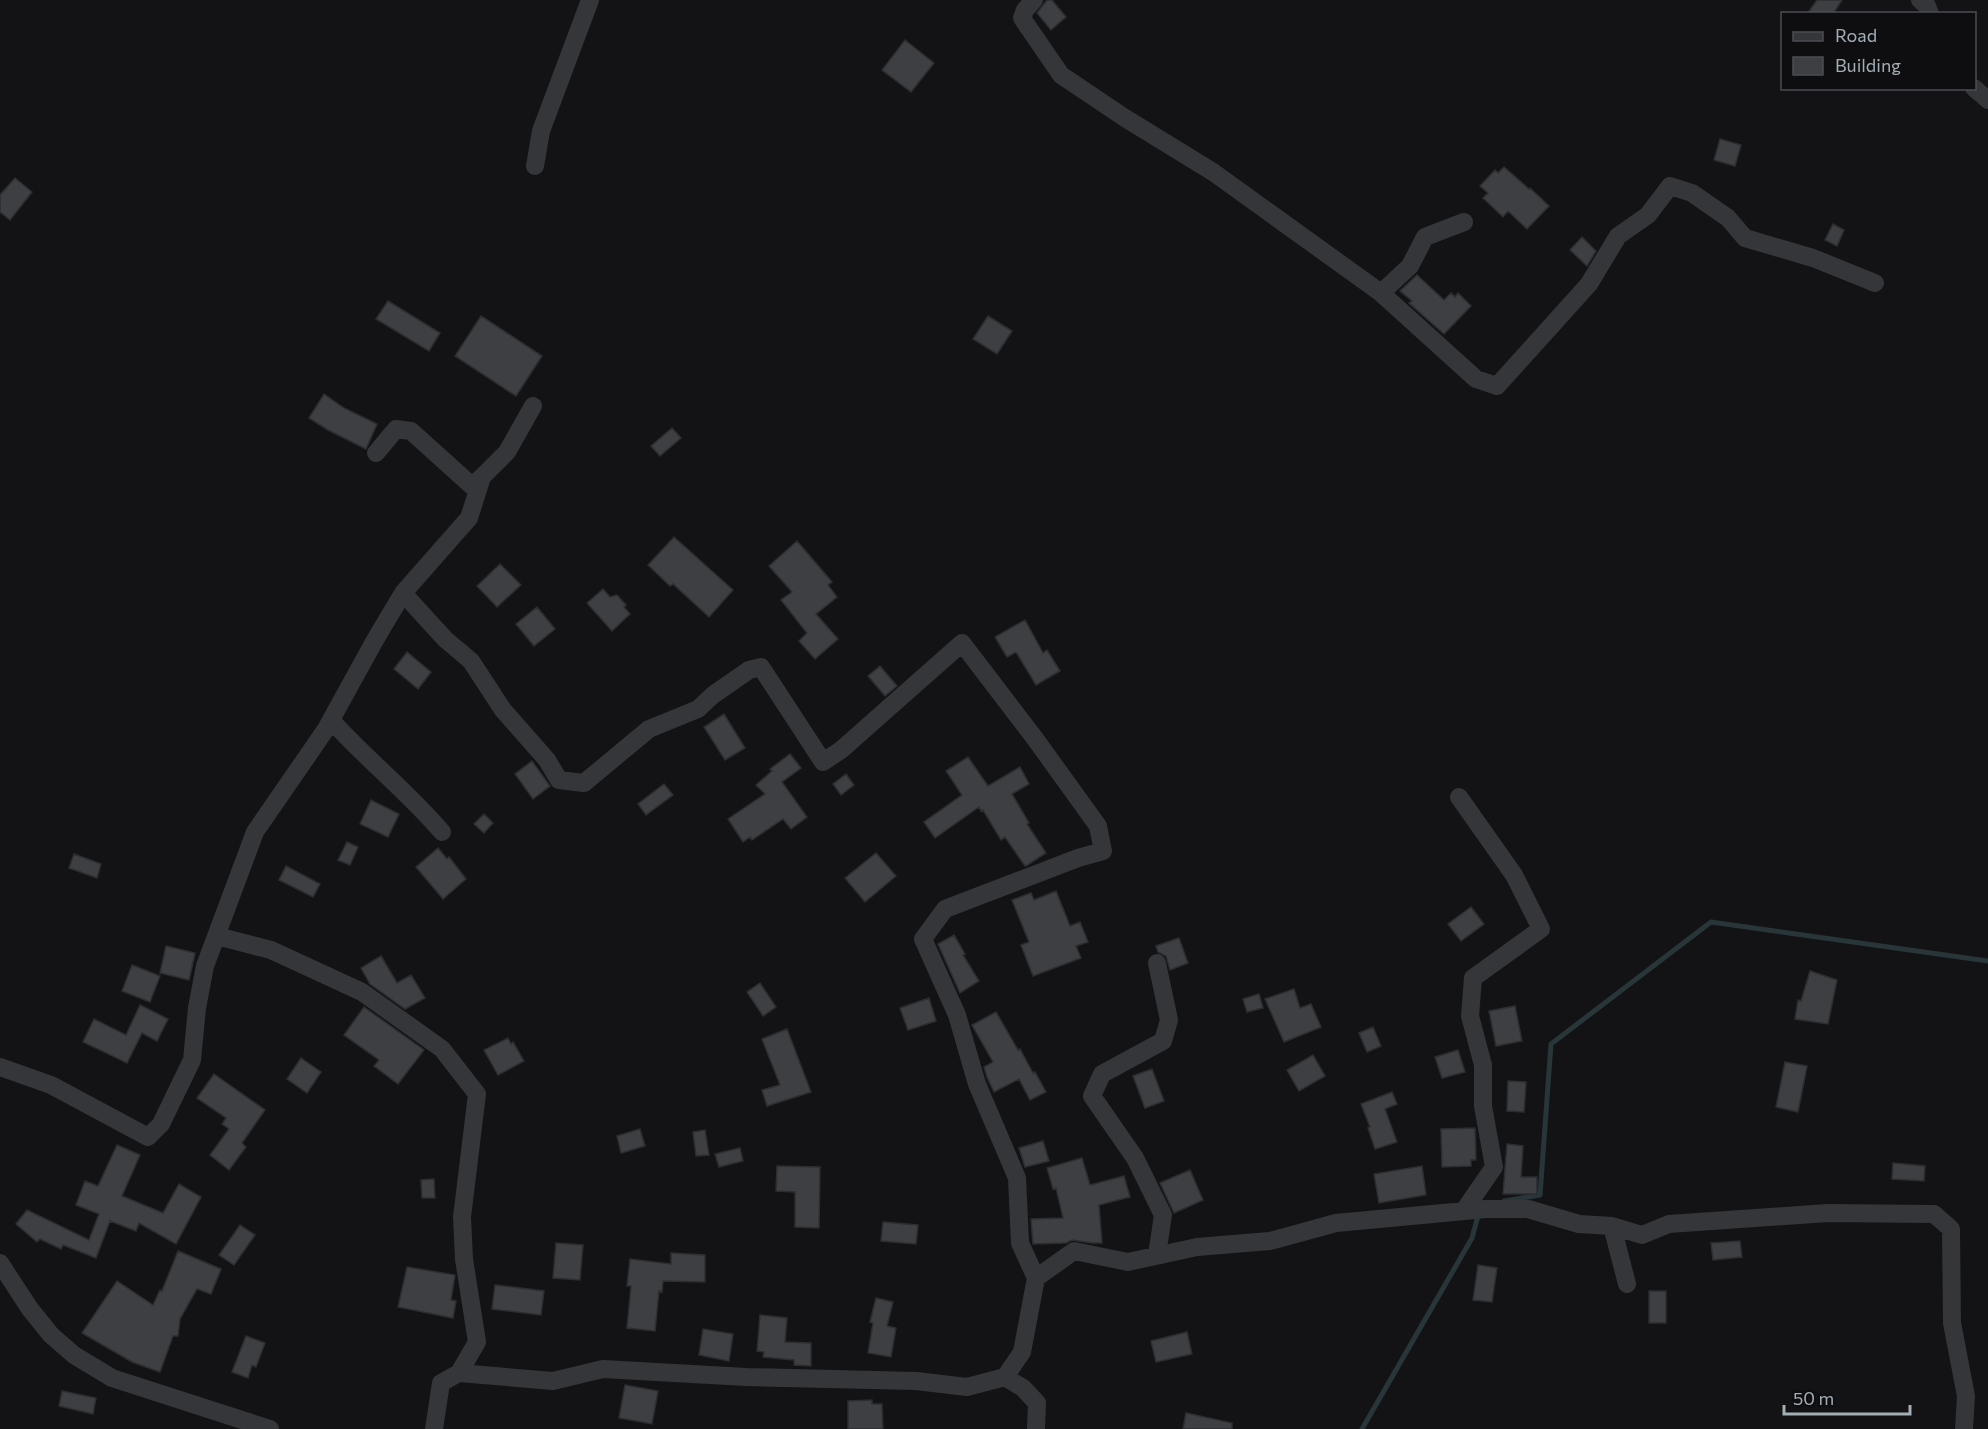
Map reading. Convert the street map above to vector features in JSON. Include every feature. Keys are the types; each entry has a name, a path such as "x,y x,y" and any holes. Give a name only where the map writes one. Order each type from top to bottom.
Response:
{"street":[{"path":"535,166 541,131 590,0"},
{"path":"1034,0 1025,10 1022,18 1061,75 1125,118 1213,172 1381,293 1476,379 1497,386 1589,284 1618,236 1647,215 1670,186 1692,193 1728,218 1745,238 1813,258 1875,283"},
{"path":"1920,0 1927,6 1929,12"},
{"path":"1976,90 1988,100"},
{"path":"1381,293 1410,266 1425,237 1464,222"},
{"path":"376,453 396,429 411,431 472,486 507,452 533,406"},
{"path":"0,1067 51,1085 148,1137 160,1124 192,1060 197,1008 205,966 255,832 331,720 403,592 469,518 482,477"},
{"path":"403,592 445,639 471,661 503,710 547,760 559,780 584,783 649,729 698,710 713,695 749,670 761,667 823,762 841,750 962,643 1098,826 1103,851 1078,858 945,909 923,939 957,1015 977,1084 1017,1178 1020,1243 1036,1278 1022,1352 1005,1377 967,1387 916,1381 746,1377 603,1370 553,1381 459,1373"},
{"path":"331,720 361,752 421,808 442,832"},
{"path":"1459,797 1514,875 1541,929 1473,978 1470,1016 1483,1065 1483,1106 1494,1167 1465,1209"},
{"path":"217,936 272,950 362,992 442,1049 477,1094 462,1218 464,1260 477,1342 459,1373 441,1383 434,1429"},
{"path":"1157,963 1169,1020 1163,1041 1102,1074 1092,1096 1135,1158 1163,1215 1157,1255"},
{"path":"1036,1278 1074,1251 1128,1262 1197,1247 1270,1241 1336,1223 1465,1209 1528,1209 1579,1224 1611,1226 1642,1235 1670,1224 1828,1213 1934,1214 1952,1229 1952,1323 1966,1396 1964,1429"},
{"path":"1611,1226 1627,1284"},
{"path":"0,1263 30,1309 51,1335 74,1355 112,1378 270,1429"},
{"path":"1005,1377 1023,1388 1036,1403 1036,1429"}],"building":[{"path":"1047,0 1052,0 1066,17 1051,30 1037,13"},
{"path":"1817,0 1842,0 1834,12 1808,12"},
{"path":"905,40 934,63 911,92 882,70"},
{"path":"1720,139 1741,145 1735,166 1714,160"},
{"path":"1504,167 1549,206 1527,229 1508,211 1503,217 1483,198 1488,193 1480,186 1495,170 1498,173"},
{"path":"15,178 32,192 10,220 0,212 0,195"},
{"path":"1833,224 1844,230 1837,246 1825,240"},
{"path":"1582,237 1596,251 1587,266 1570,250"},
{"path":"1417,275 1444,300 1451,293 1455,297 1458,293 1471,306 1444,334 1409,303 1412,301 1400,291"},
{"path":"388,301 440,333 429,351 376,319"},
{"path":"481,316 542,356 516,396 455,356"},
{"path":"988,316 1012,331 997,354 973,339"},
{"path":"324,394 344,408 377,424 366,449 309,418"},
{"path":"672,428 681,438 660,456 651,446"},
{"path":"674,537 733,590 709,617 648,565"},
{"path":"797,541 832,582 828,585 837,597 816,614 838,639 815,659 799,641 807,633 781,600 792,592 769,566"},
{"path":"500,564 521,585 497,607 477,586"},
{"path":"603,589 610,597 617,595 630,614 612,631 587,603"},
{"path":"537,607 555,629 534,646 516,624"},
{"path":"1025,620 1043,653 1047,650 1060,671 1036,685 1016,652 1007,657 995,637"},
{"path":"407,652 431,672 418,689 394,669"},
{"path":"880,666 897,686 885,696 868,676"},
{"path":"724,714 745,748 725,760 704,727"},
{"path":"790,754 801,768 782,782 807,817 791,829 783,819 752,840 750,837 743,842 728,819 765,794 756,785 772,771 770,769"},
{"path":"968,757 988,786 1020,767 1029,784 1012,794 1029,823 1027,824 1046,853 1025,866 1005,837 1001,840 979,807 935,838 924,822 962,795 946,771"},
{"path":"532,761 550,786 533,799 515,774"},
{"path":"846,774 854,785 841,795 833,784"},
{"path":"664,784 673,795 646,815 638,804"},
{"path":"371,800 399,814 388,837 360,824"},
{"path":"484,814 493,823 484,833 474,824"},
{"path":"347,842 358,847 350,865 338,860"},
{"path":"438,848 447,859 449,857 466,879 443,899 416,867"},
{"path":"876,853 896,876 865,902 845,878"},
{"path":"74,854 101,864 97,878 69,868"},
{"path":"286,866 320,884 313,897 279,880"},
{"path":"1056,891 1070,926 1080,922 1088,942 1076,946 1081,958 1033,976 1021,945 1029,942 1012,900 1031,893 1034,900"},
{"path":"1471,907 1484,924 1461,941 1448,924"},
{"path":"954,935 979,981 960,993 938,944"},
{"path":"1179,938 1188,963 1170,970 1166,956 1158,952 1156,946"},
{"path":"166,946 195,953 189,980 160,973"},
{"path":"381,956 397,983 411,975 425,998 405,1009 370,984 361,968"},
{"path":"132,965 160,976 150,1002 122,991"},
{"path":"1810,971 1837,980 1828,1024 1795,1019 1798,1000 1801,1001"},
{"path":"760,983 776,1007 763,1016 747,992"},
{"path":"1294,989 1300,1008 1311,1004 1321,1027 1284,1042 1265,999"},
{"path":"1259,994 1263,1008 1247,1012 1243,999"},
{"path":"929,998 936,1021 908,1030 900,1008"},
{"path":"140,1005 168,1019 157,1041 142,1033 127,1063 83,1042 94,1019 126,1035"},
{"path":"1515,1006 1522,1041 1496,1046 1489,1011"},
{"path":"364,1007 424,1050 398,1084 374,1066 379,1060 344,1035"},
{"path":"996,1012 1046,1092 1030,1100 1019,1079 994,1092 987,1077 984,1067 993,1062 972,1025"},
{"path":"1373,1027 1381,1046 1367,1052 1359,1033"},
{"path":"787,1029 811,1092 767,1106 762,1090 780,1085 762,1039"},
{"path":"508,1038 511,1044 513,1042 524,1061 498,1075 484,1050"},
{"path":"1458,1050 1465,1072 1442,1078 1435,1057"},
{"path":"1313,1055 1325,1076 1299,1091 1287,1070"},
{"path":"301,1058 321,1072 307,1093 287,1079"},
{"path":"1785,1062 1807,1066 1798,1112 1776,1107"},
{"path":"1152,1069 1164,1101 1145,1108 1133,1076"},
{"path":"214,1074 265,1110 242,1143 246,1147 229,1170 210,1155 229,1129 222,1124 226,1118 197,1098"},
{"path":"1508,1081 1526,1082 1524,1112 1507,1111"},
{"path":"1392,1092 1397,1104 1385,1109 1397,1142 1375,1149 1361,1104"},
{"path":"1475,1128 1476,1160 1471,1160 1471,1166 1442,1167 1441,1129"},
{"path":"640,1129 645,1146 621,1153 617,1136"},
{"path":"705,1130 709,1155 696,1156 693,1132"},
{"path":"1043,1141 1049,1161 1025,1167 1019,1148"},
{"path":"1507,1144 1523,1146 1521,1177 1537,1177 1537,1194 1503,1194"},
{"path":"117,1145 140,1155 122,1196 163,1213 179,1184 201,1197 176,1244 139,1223 136,1231 110,1221 96,1258 63,1245 61,1249 40,1239 37,1242 16,1224 27,1210 89,1240 99,1214 76,1205 85,1181 98,1186"},
{"path":"740,1148 743,1161 719,1167 715,1154"},
{"path":"1082,1158 1090,1185 1124,1176 1130,1197 1099,1205 1102,1243 1072,1240 1066,1243 1033,1244 1031,1219 1063,1218 1056,1188 1053,1189 1047,1168"},
{"path":"1893,1163 1925,1166 1924,1181 1892,1179"},
{"path":"777,1166 820,1167 819,1228 795,1227 795,1192 776,1191"},
{"path":"1422,1166 1426,1195 1379,1203 1374,1174"},
{"path":"1190,1170 1203,1200 1174,1213 1160,1183"},
{"path":"434,1179 435,1198 422,1198 421,1180"},
{"path":"883,1222 918,1225 916,1244 881,1241"},
{"path":"240,1225 255,1235 234,1265 219,1255"},
{"path":"1740,1241 1742,1257 1713,1260 1711,1243"},
{"path":"556,1243 583,1245 580,1280 553,1278"},
{"path":"178,1251 221,1269 211,1294 197,1289 180,1319 178,1336 173,1336 160,1372 132,1362 82,1333 117,1281 153,1305 160,1290 162,1291"},
{"path":"671,1253 705,1255 705,1282 663,1281 662,1292 659,1291 655,1331 627,1328 631,1286 627,1286 630,1259 671,1264"},
{"path":"1478,1265 1497,1268 1492,1302 1473,1300"},
{"path":"407,1267 455,1275 451,1300 456,1301 453,1318 398,1307"},
{"path":"495,1285 544,1291 541,1315 492,1309"},
{"path":"1649,1291 1666,1291 1666,1323 1649,1323"},
{"path":"876,1298 893,1302 887,1326 896,1328 891,1357 868,1353 873,1323 870,1322"},
{"path":"760,1315 787,1318 785,1342 811,1343 811,1366 794,1365 794,1360 763,1357 764,1352 757,1351"},
{"path":"703,1329 733,1334 729,1361 699,1355"},
{"path":"1187,1332 1192,1354 1156,1362 1151,1341"},
{"path":"246,1336 265,1343 256,1367 252,1365 248,1378 232,1372"},
{"path":"625,1385 658,1391 652,1424 619,1418"},
{"path":"62,1391 96,1398 93,1414 59,1406"},
{"path":"872,1400 872,1404 882,1404 883,1429 848,1429 848,1401"},
{"path":"1186,1413 1232,1423 1232,1429 1183,1429"}],"waterway":[{"path":"1504,1201 1540,1195 1551,1044 1711,922 1988,961"},
{"path":"1362,1429 1472,1238 1479,1212"}]}
